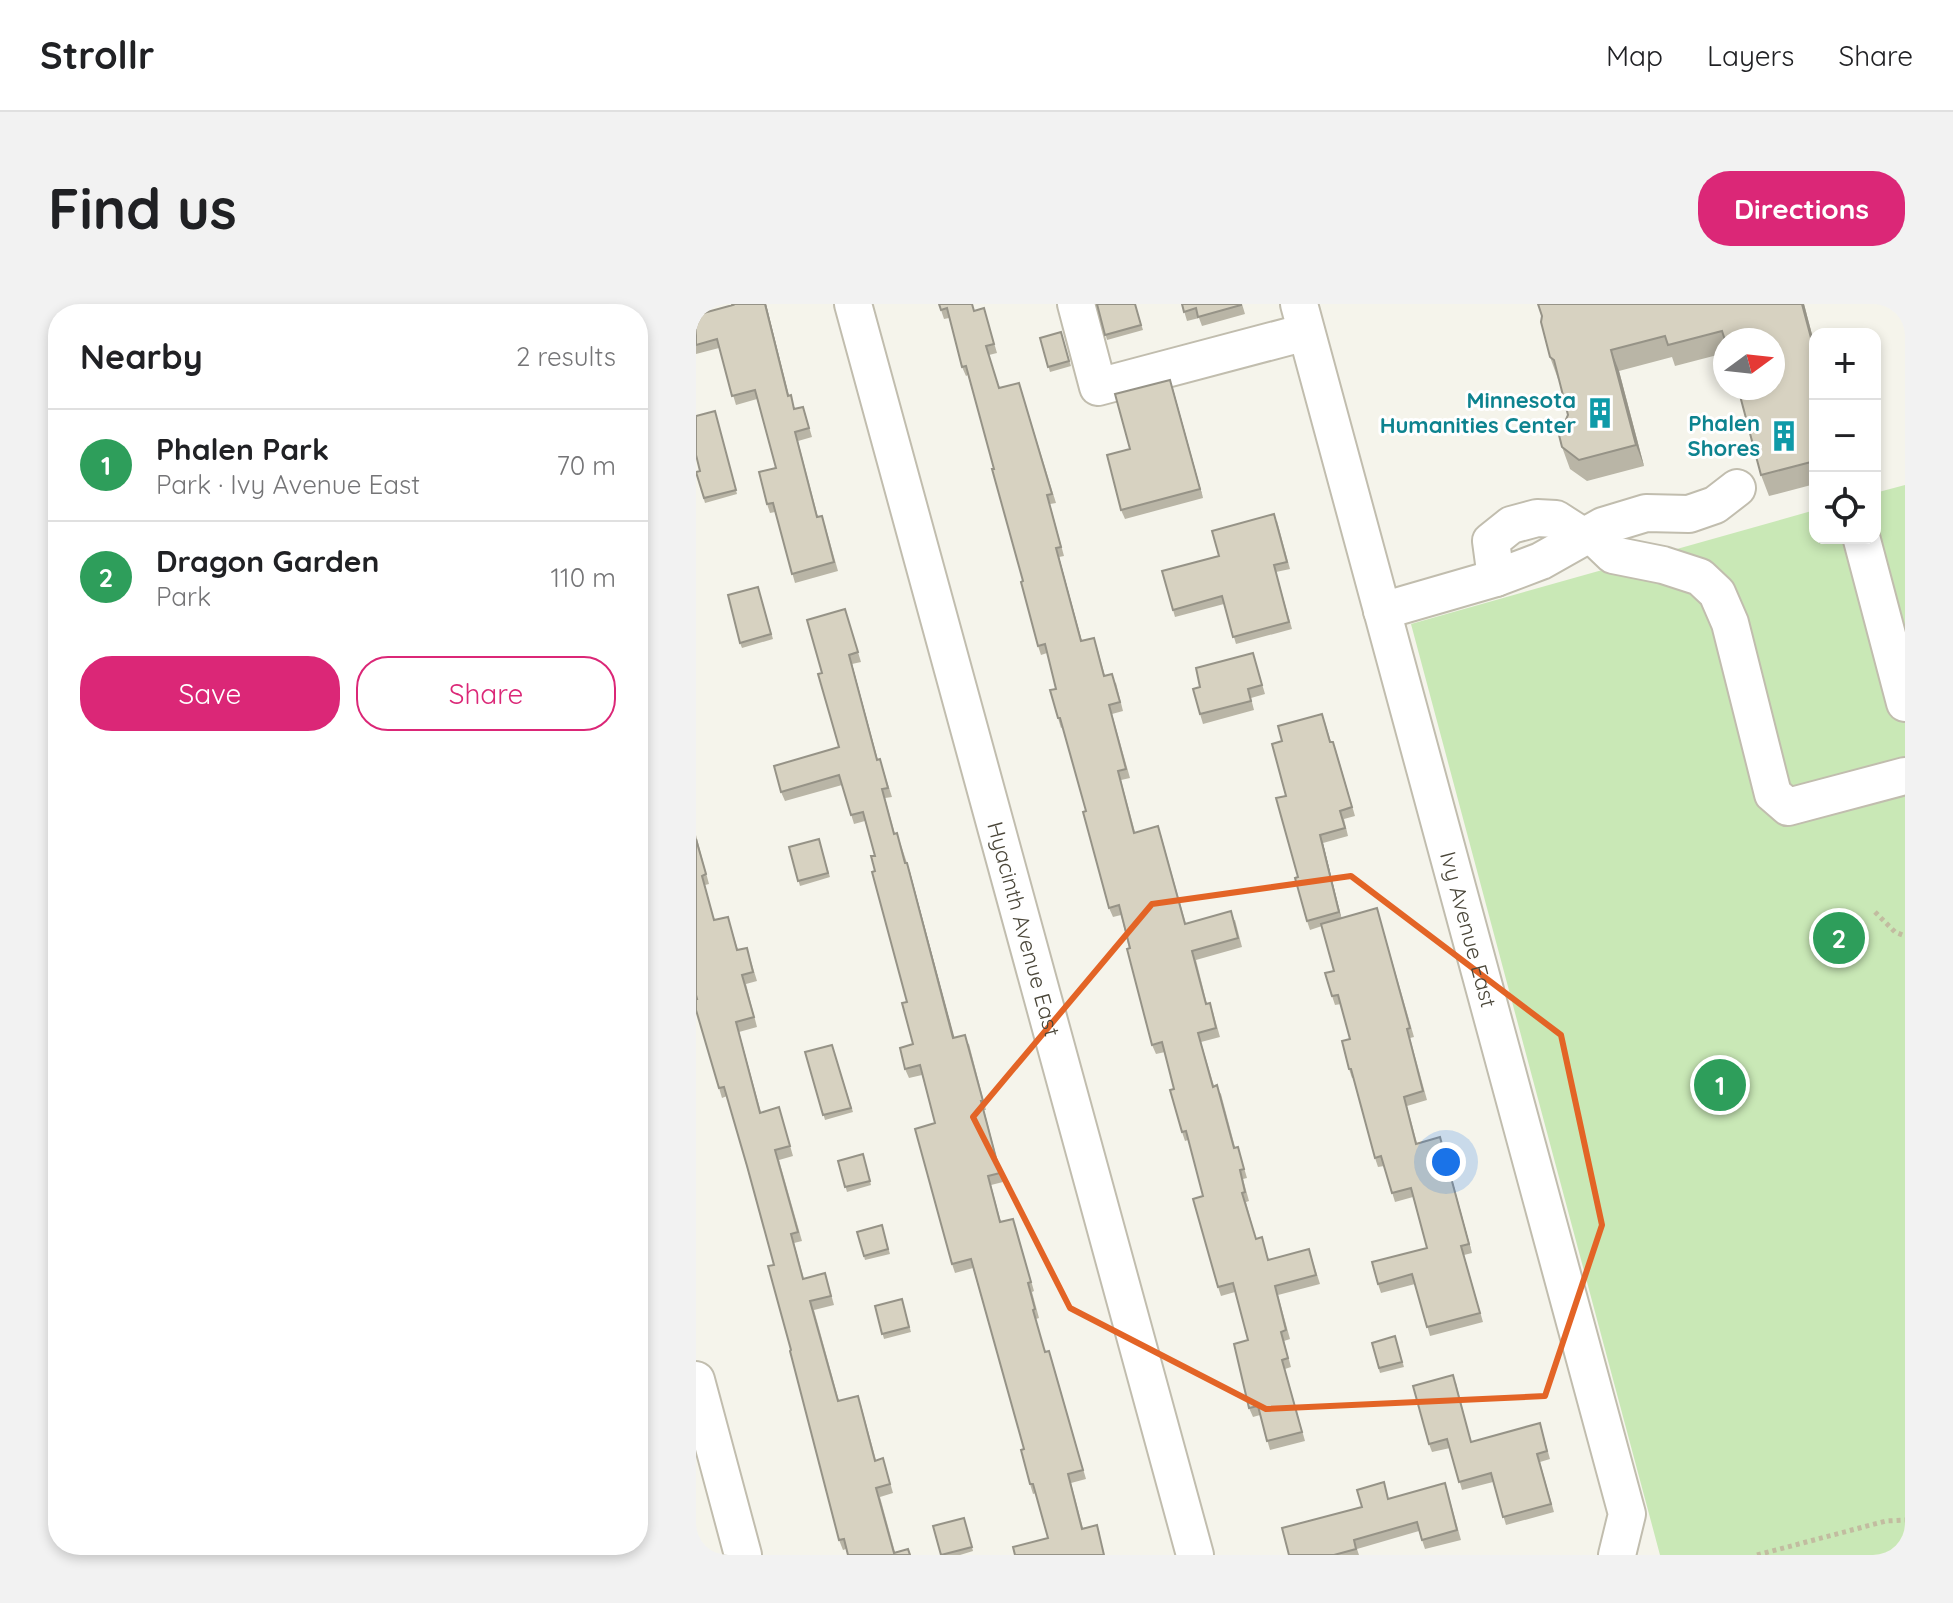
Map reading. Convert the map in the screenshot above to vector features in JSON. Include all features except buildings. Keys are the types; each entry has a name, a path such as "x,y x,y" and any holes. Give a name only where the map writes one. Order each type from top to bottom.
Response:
{"street":[{"name":"Hyacinth Avenue East","path":"853,304 1195,1555"},
{"path":"1076,304 1098,387 1302,318"},
{"name":"Ivy Avenue East","path":"1302,318 1627,1514 1617,1555"},
{"path":"1382,611 1496,578 1541,561 1603,526 1646,513 1689,514 1715,505 1737,488"},
{"path":"1587,535 1613,555 1663,565 1700,577 1717,593 1730,623 1773,794 1788,807 1905,776"},
{"path":"1863,544 1905,703"},
{"path":"696,1380 743,1555"}],"path":[{"path":"1875,912 1895,932 1905,936"},
{"path":"1757,1555 1886,1521 1905,1520"}],"highlighted area":[{"path":"1351,876 1561,1035 1602,1225 1545,1396 1266,1409 1070,1308 973,1117 1152,904"}],"green space":[{"path":"1905,485 1905,1555 1660,1555 1411,624 1809,512 1809,544 1881,544 1881,491"}],"place":[{"name":"Minnesota Humanities Center","path":"1600,413"},
{"name":"Phalen Shores","path":"1784,436"},
{"name":"Dragon Garden","path":"1839,938"},
{"name":"Phalen Park","path":"1720,1085"}]}
